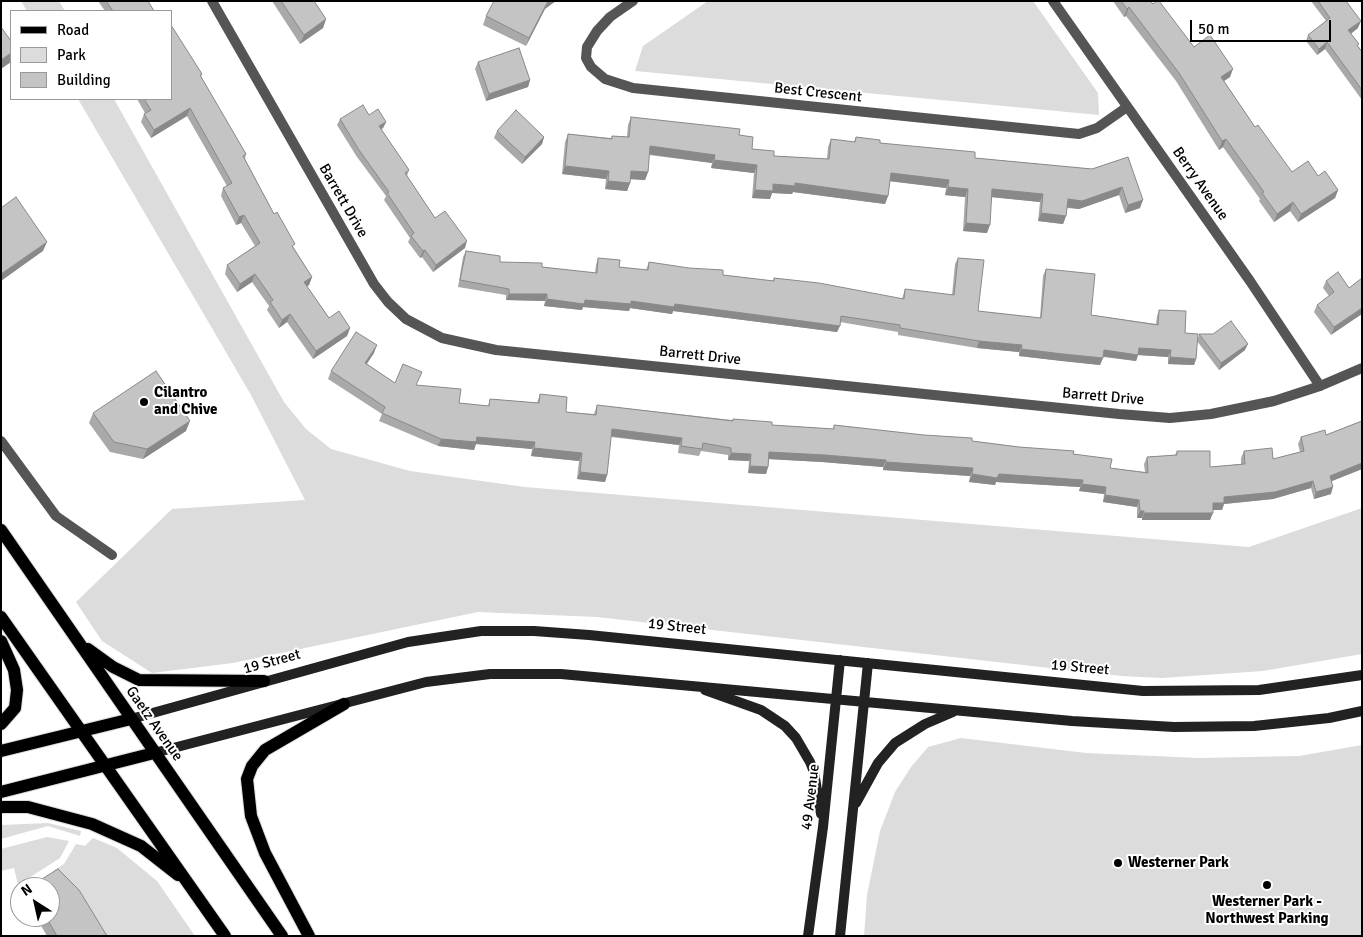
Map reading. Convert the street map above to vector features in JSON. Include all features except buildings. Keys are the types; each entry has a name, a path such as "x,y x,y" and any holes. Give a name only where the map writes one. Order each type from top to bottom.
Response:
{"main road":[{"name":"Gaetz Avenue","path":"1,530 282,936"},
{"path":"1,617 225,936"},
{"name":"19 Street","path":"1,752 131,719 408,642 481,631 534,631 580,634 1143,691 1259,690 1362,675"},
{"path":"1,642 14,670 17,690 15,708 1,724"},
{"path":"80,644 113,667 139,680 264,681"},
{"name":"49 Avenue","path":"808,936 823,827 840,660"},
{"path":"840,936 868,663"},
{"path":"1,792 426,682 490,674 561,674 955,711 1174,727 1254,726 1329,718 1362,711"},
{"path":"690,685 760,710 785,726 805,751 814,772 823,827"},
{"path":"308,936 265,853 251,816 247,779 252,766 265,750 344,704"},
{"path":"854,806 878,763 895,743 925,724 955,711"},
{"path":"1,807 28,807 92,824 141,846 188,883"}],"street":[{"name":"Barrett Drive","path":"212,1 374,284 388,302 406,319 442,338 496,350 1170,418 1241,409 1274,401 1320,386 1362,368"},
{"name":"Best Crescent","path":"633,1 610,17 597,31 587,47 586,58 596,73 605,79 632,88 1079,134 1097,128 1127,107"},
{"name":"Berry Avenue","path":"1053,1 1250,281 1320,386"},
{"path":"1,441 56,516 112,554"}],"green space":[{"path":"21,1 59,1 64,10 26,10"},
{"path":"708,1 1033,1 1098,93 1099,115 635,71 643,46"},
{"path":"79,100 115,100 284,402 306,429 331,449 410,471 525,487 1249,547 1362,508 1362,654 1263,671 1162,678 1121,676 597,617 478,612 233,663 152,673 102,641 76,602 172,509 305,500 251,395"},
{"name":"Westerner Park","path":"961,738 1086,753 1199,758 1299,756 1362,745 1362,936 864,936 867,895 880,831 895,792 911,767 928,747"},
{"path":"48,823 81,831 80,836 48,826 1,839 1,825"},
{"path":"47,837 69,841 60,858 30,877 16,877 14,868 1,871 1,849"},
{"path":"93,838 117,848 157,881 195,936 101,936 72,888 53,871 64,864 76,844 85,846"}],"place":[{"name":"Cilantro and Chive","path":"144,402"},
{"name":"Westerner Park","path":"1118,863"},
{"name":"Westerner Park - Northwest Parking","path":"1267,885"}]}
